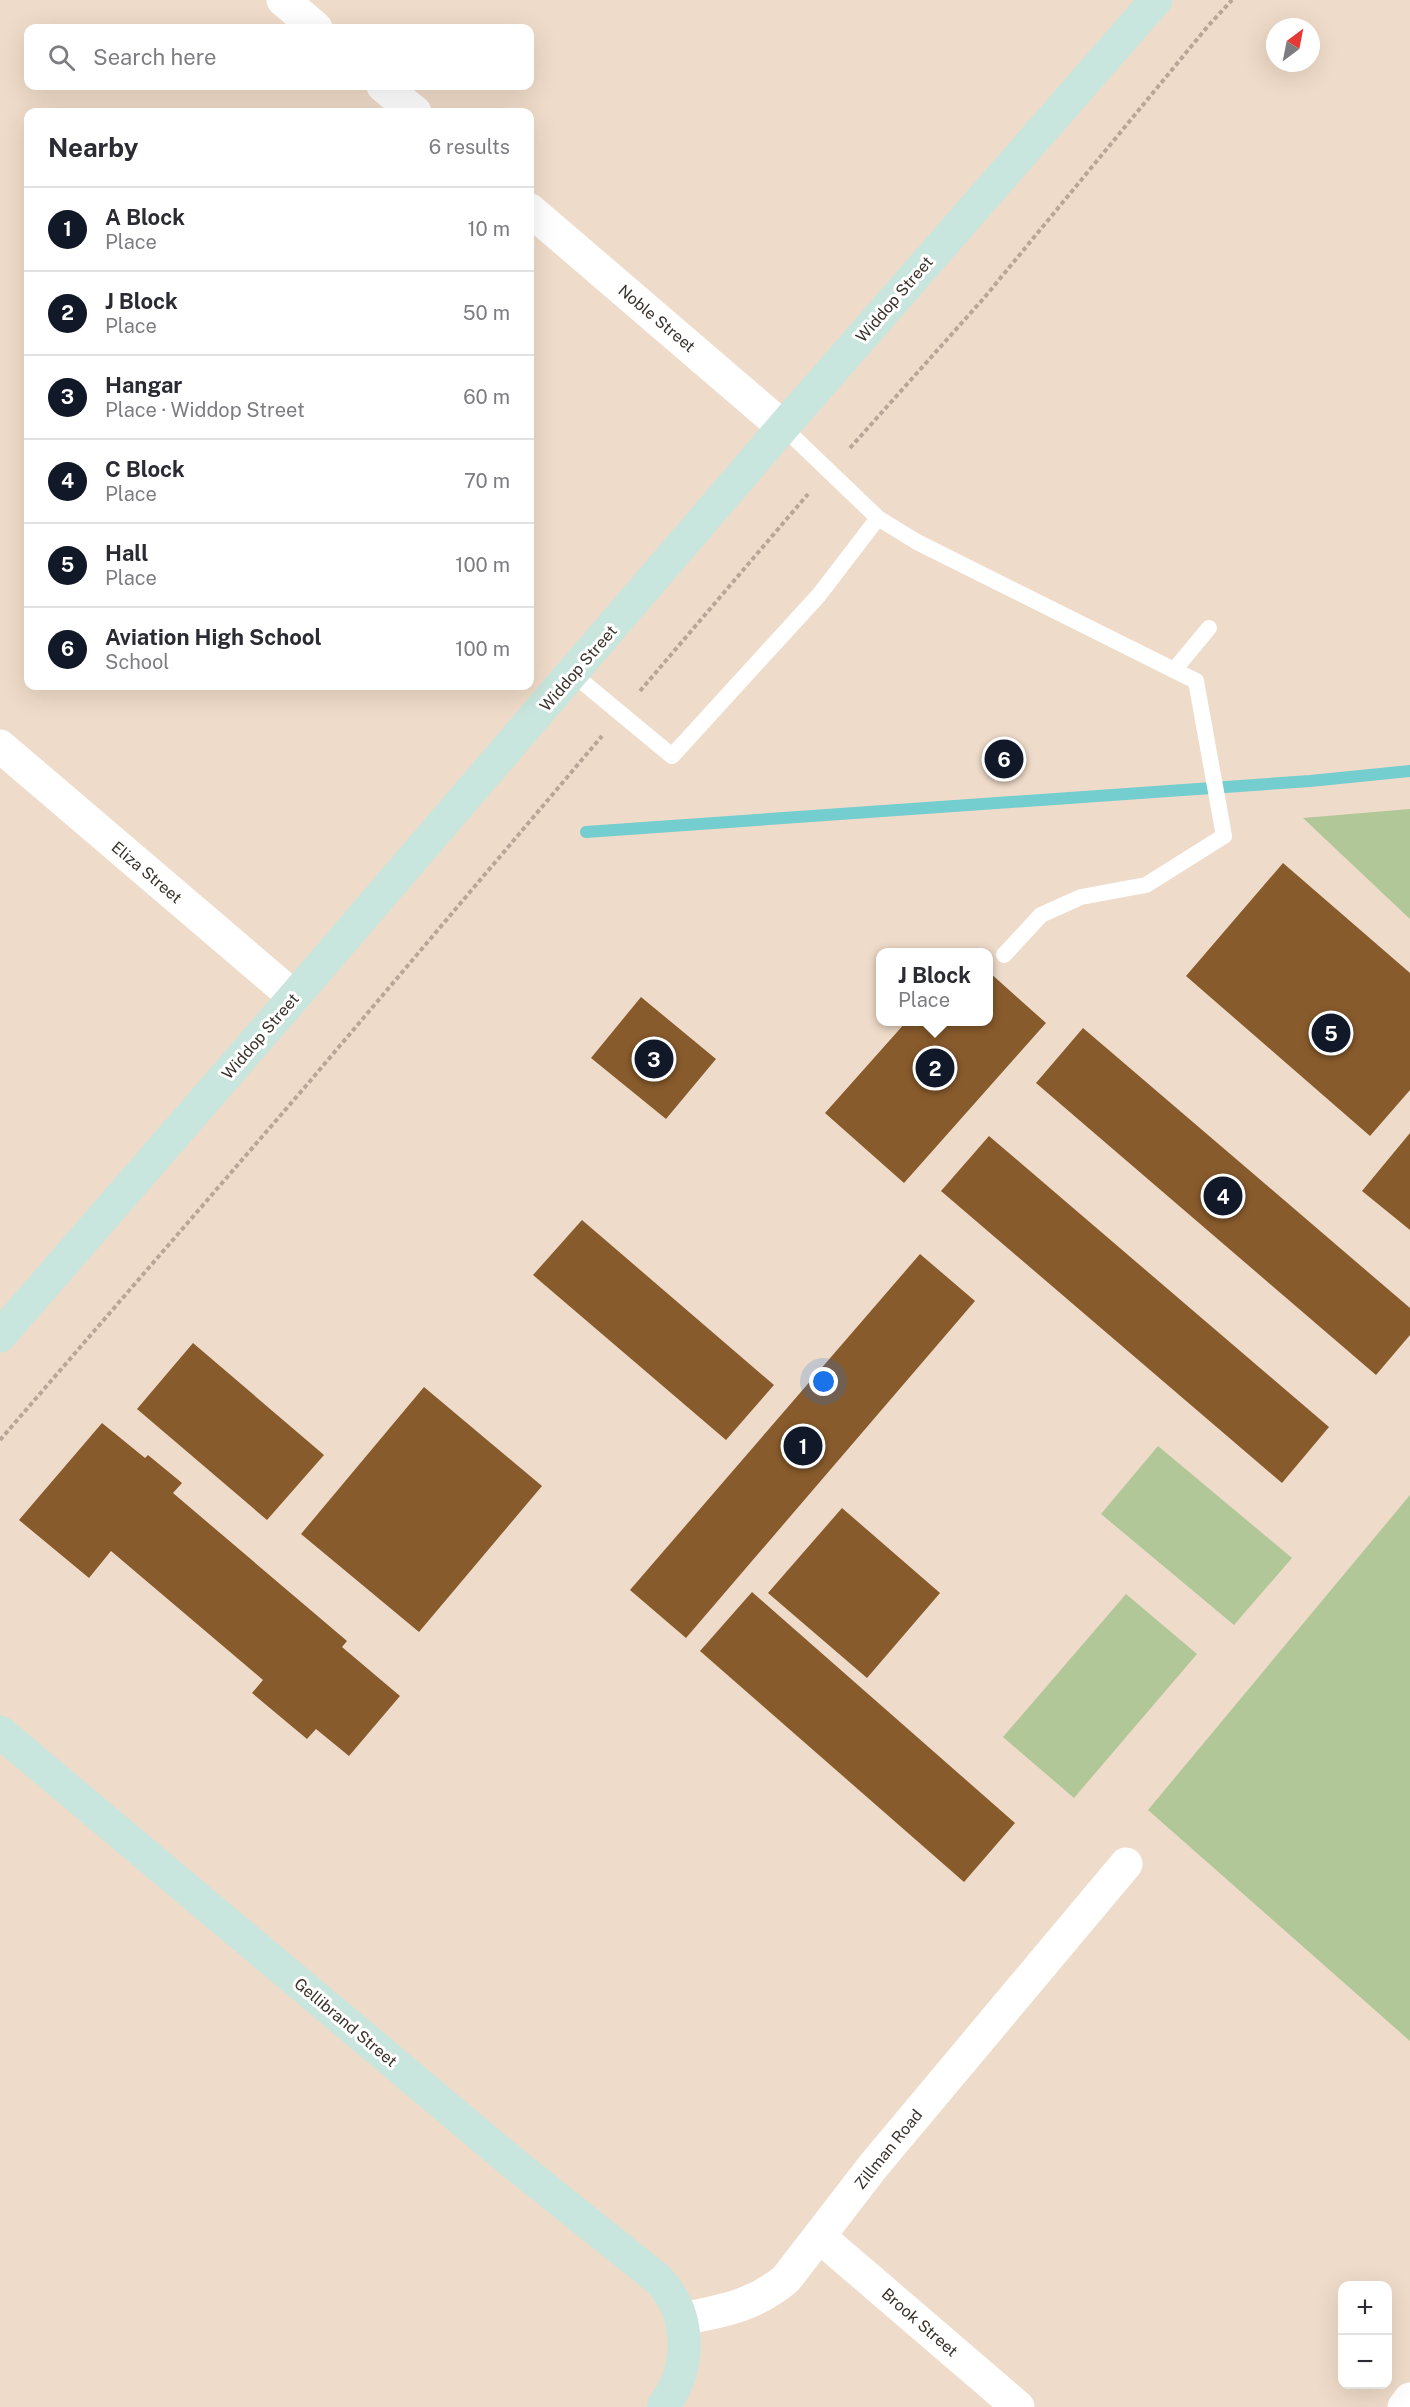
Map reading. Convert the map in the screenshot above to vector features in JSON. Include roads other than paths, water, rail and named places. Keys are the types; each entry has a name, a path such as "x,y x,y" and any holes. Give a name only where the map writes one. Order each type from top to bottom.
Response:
{"street":[{"path":"283,0 311,24"},
{"name":"Widdop Street","path":"0,1336 573,674 783,427 1155,0"},
{"path":"388,90 410,108"},
{"name":"Noble Street","path":"534,213 783,427"},
{"name":"Eliza Street","path":"0,746 294,997"},
{"name":"Gellibrand Street","path":"0,1732 512,2162 658,2279 675,2301 682,2319"},
{"name":"Zillman Road","path":"682,2319 730,2309 756,2300 786,2279 874,2165 1126,1864"},
{"name":"Brook Street","path":"820,2237 1018,2407"},
{"path":"663,2407 678,2381 683,2363 685,2332 682,2319"},
{"path":"1404,2407 1410,2399"}],"lane":[{"path":"783,427 878,518 917,542 1196,681 1224,836 1146,885 1081,897 1041,915 1004,956"},
{"path":"573,674 672,756 819,595 878,518"},
{"path":"1174,670 1209,627"}],"waterway":[{"path":"586,832 1310,781 1410,771"}],"place":[{"name":"Aviation High School","path":"1004,759"},
{"name":"Hall","path":"1331,1033"},
{"name":"Hangar","path":"654,1059"},
{"name":"J Block","path":"935,1068"},
{"name":"C Block","path":"1223,1196"},
{"name":"A Block","path":"803,1446"}]}
